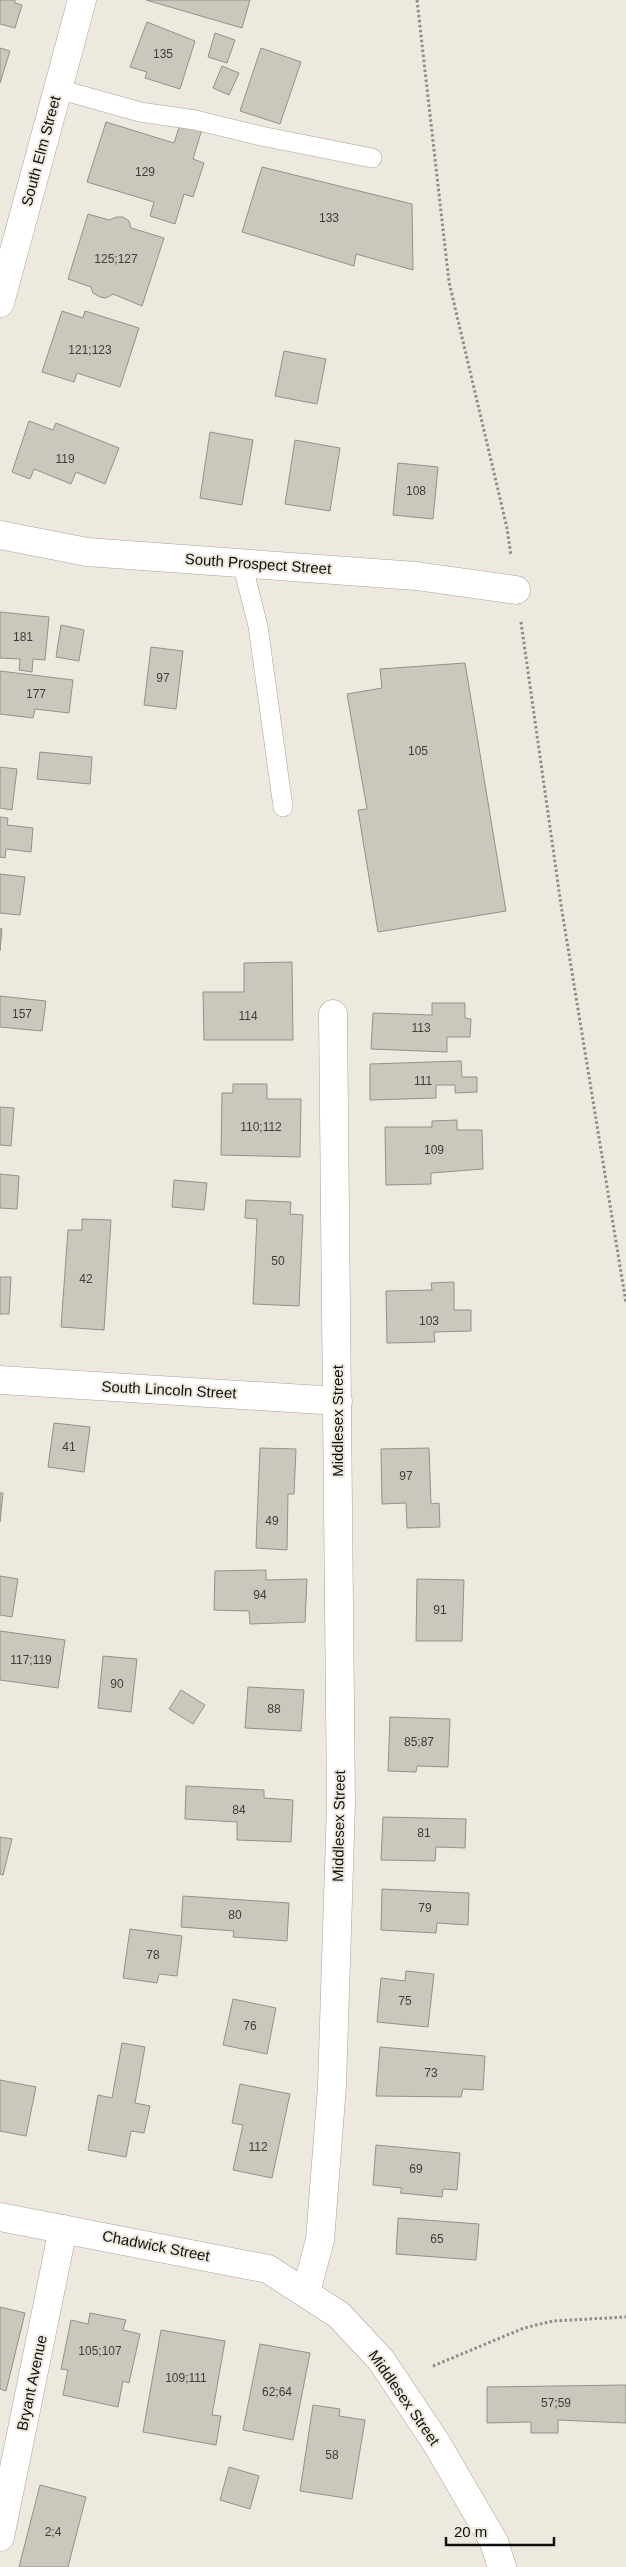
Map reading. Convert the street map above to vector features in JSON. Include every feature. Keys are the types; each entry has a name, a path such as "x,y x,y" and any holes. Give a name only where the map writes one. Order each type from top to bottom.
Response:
{"street":[{"name":"South Elm Street","path":"0,303 82,0"},
{"name":"South Prospect Street","path":"0,535 87,552 416,576 516,590"},
{"name":"Middlesex Street","path":"333,1014 338,1401 340,1804 332,2086 320,2240 306,2292 339,2315 381,2360 437,2444 480,2517 494,2542 502,2567"},
{"name":"South Lincoln Street","path":"0,1380 338,1401"},
{"name":"Chadwick Street","path":"0,2217 268,2269 306,2292"},
{"name":"Bryant Avenue","path":"0,2537 64,2229"}],"lane":[{"path":"58,90 140,112 195,120 261,136 372,158"},
{"path":"242,563 258,626 283,807"}],"path":[{"path":"417,0 449,282 507,528 561,905 626,1303"},
{"path":"433,2366 524,2328 553,2321 626,2317"}],"building":[{"path":"0,0 15,0 15,3 22,5 15,28 0,24"},
{"path":"146,0 250,0 242,28"},
{"path":"147,22 195,41 180,89 145,78 147,72 130,67"},
{"path":"215,33 235,40 227,63 208,57"},
{"path":"0,48 10,51 0,83"},
{"path":"261,48 301,62 280,124 240,111"},
{"path":"222,66 239,73 229,95 213,88"},
{"path":"106,122 174,143 181,122 202,129 193,159 204,163 193,197 184,194 175,224 150,216 154,202 87,182"},
{"path":"262,167 412,204 413,270 356,254 354,266 242,232"},
{"path":"88,214 109,220 123,217 129,221 131,228 164,238 142,306 113,294 106,298 100,297 93,293 91,287 68,279"},
{"path":"62,311 83,318 85,311 139,328 120,387 77,373 74,382 42,372"},
{"path":"284,351 326,359 317,404 275,396"},
{"path":"29,421 53,430 56,423 119,448 105,484 76,472 71,484 34,469 30,479 12,472"},
{"path":"210,432 253,440 242,505 200,498"},
{"path":"295,440 340,448 330,511 285,504"},
{"path":"398,463 438,467 433,519 393,515"},
{"path":"0,612 49,617 45,660 33,659 32,672 19,670 20,659 0,658"},
{"path":"61,625 84,630 79,661 56,657"},
{"path":"151,647 183,651 176,709 144,705"},
{"path":"465,663 506,911 378,932 358,810 367,809 347,694 382,688 380,669"},
{"path":"0,671 73,680 69,713 35,709 33,718 0,714"},
{"path":"40,752 92,757 90,784 37,779"},
{"path":"0,767 17,769 12,810 0,808"},
{"path":"0,817 8,818 7,825 33,828 31,852 6,849 5,858 0,857"},
{"path":"0,874 25,877 20,915 0,913"},
{"path":"0,928 2,929 0,951"},
{"path":"292,962 293,1040 204,1040 203,992 244,992 244,963"},
{"path":"0,996 46,1001 42,1031 0,1027"},
{"path":"432,1003 465,1003 465,1018 471,1019 470,1037 447,1037 447,1052 371,1049 373,1013 432,1015"},
{"path":"461,1061 462,1077 477,1077 477,1092 455,1093 455,1085 436,1085 436,1098 370,1100 370,1064"},
{"path":"233,1084 267,1084 267,1099 301,1099 300,1157 221,1155 222,1093 233,1093"},
{"path":"0,1107 14,1108 11,1146 0,1145"},
{"path":"457,1120 457,1130 482,1130 483,1169 431,1173 431,1184 386,1185 385,1127 432,1127 432,1121"},
{"path":"0,1174 19,1176 17,1209 0,1208"},
{"path":"174,1180 207,1183 204,1210 172,1207"},
{"path":"246,1200 291,1202 290,1214 303,1215 299,1306 253,1304 257,1219 245,1218"},
{"path":"82,1219 111,1220 104,1330 61,1327 68,1230 82,1230"},
{"path":"0,1277 11,1277 9,1314 0,1314"},
{"path":"454,1282 454,1310 471,1310 471,1331 434,1332 435,1342 387,1343 386,1291 432,1290 431,1283"},
{"path":"54,1423 90,1427 84,1472 48,1467"},
{"path":"260,1448 296,1449 294,1494 288,1494 287,1550 256,1548"},
{"path":"429,1448 431,1504 439,1503 440,1527 407,1528 406,1503 382,1504 381,1449"},
{"path":"0,1493 3,1493 0,1522"},
{"path":"266,1570 266,1580 307,1579 305,1622 250,1624 249,1611 214,1610 215,1571"},
{"path":"0,1576 18,1579 12,1617 0,1615"},
{"path":"417,1579 464,1580 462,1641 416,1641"},
{"path":"0,1631 65,1640 58,1688 0,1680"},
{"path":"103,1656 137,1659 131,1712 98,1708"},
{"path":"248,1687 304,1690 301,1731 245,1728"},
{"path":"181,1690 205,1705 193,1724 169,1709"},
{"path":"390,1717 450,1719 448,1767 417,1766 416,1772 388,1771"},
{"path":"186,1786 264,1790 264,1798 293,1800 291,1842 237,1840 237,1822 185,1819"},
{"path":"383,1817 466,1819 465,1848 436,1847 435,1861 381,1860"},
{"path":"0,1837 12,1839 3,1875 0,1874"},
{"path":"382,1889 469,1893 468,1925 437,1923 436,1933 381,1930"},
{"path":"183,1896 289,1903 287,1941 233,1937 234,1931 181,1927"},
{"path":"130,1929 182,1936 177,1976 159,1974 157,1983 123,1978"},
{"path":"406,1971 434,1974 428,2027 377,2022 381,1978 405,1981"},
{"path":"233,1999 276,2008 267,2054 223,2045"},
{"path":"122,2043 145,2047 135,2103 150,2106 144,2133 131,2131 126,2157 88,2150 98,2095 112,2098"},
{"path":"380,2047 485,2056 483,2090 463,2089 461,2097 376,2096"},
{"path":"0,2080 36,2087 26,2136 0,2131"},
{"path":"240,2084 290,2094 272,2178 233,2170 243,2125 232,2123"},
{"path":"376,2145 460,2153 457,2190 443,2189 442,2197 400,2193 402,2188 373,2185"},
{"path":"398,2218 479,2224 476,2260 396,2254"},
{"path":"0,2307 25,2313 6,2391 0,2389"},
{"path":"90,2313 126,2320 123,2330 140,2334 129,2383 123,2381 118,2407 63,2395 68,2370 61,2369 71,2320 88,2324"},
{"path":"161,2330 225,2341 212,2415 221,2416 216,2445 143,2432"},
{"path":"260,2344 310,2353 293,2440 243,2430"},
{"path":"626,2385 626,2423 558,2420 558,2433 531,2433 531,2422 487,2423 487,2387"},
{"path":"313,2405 340,2409 339,2416 365,2420 352,2499 300,2491"},
{"path":"229,2467 259,2476 250,2509 220,2500"},
{"path":"40,2485 86,2497 68,2567 19,2567"}]}
